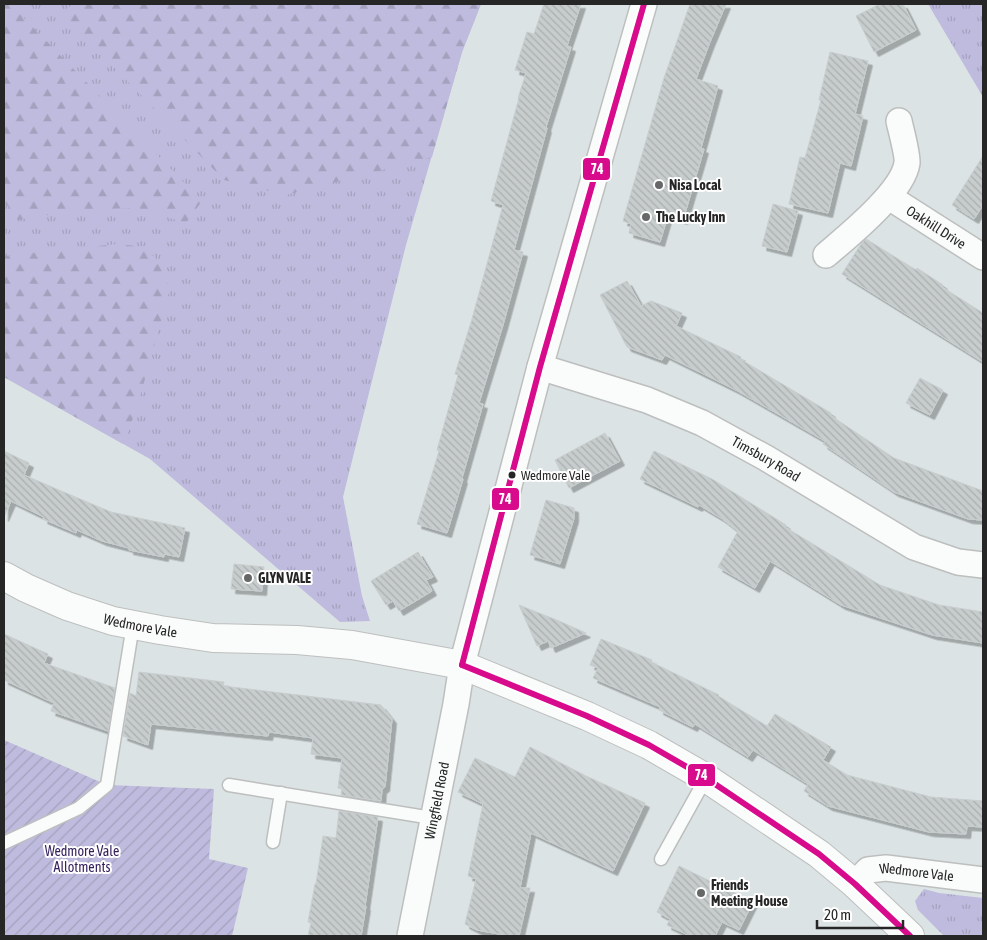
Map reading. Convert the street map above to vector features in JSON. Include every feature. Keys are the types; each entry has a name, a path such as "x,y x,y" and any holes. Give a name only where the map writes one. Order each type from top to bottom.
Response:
{"street":[{"path":"462,665 540,368 644,4"},
{"path":"826,255 889,197 902,176 907,162 899,122"},
{"name":"Oakhill Drive","path":"889,197 983,256"},
{"name":"Timsbury Road","path":"540,368 647,400 702,423 766,458 914,547 958,562 983,565"},
{"name":"Wedmore Vale","path":"4,576 67,606 113,622 213,638 296,640 352,645 462,665 587,716 649,745 706,778 819,854 855,884 910,936"},
{"name":"Wingfield Road","path":"410,936 462,665"},
{"name":"Wedmore Vale","path":"855,884 868,870 886,868 983,880"}],"lane":[{"path":"4,843 79,808 107,785 133,625"},
{"path":"661,858 706,778"},
{"path":"229,785 432,818"},
{"path":"272,842 281,793"}],"green space":[{"path":"4,4 481,4 462,52 406,245 343,497 362,596 370,621 340,622 150,459 4,377"},
{"path":"4,4 34,4 20,14 202,201 186,223 138,208 77,210 18,220 4,201"},
{"path":"73,4 481,4 462,52 432,157 286,195 224,180 61,13"},
{"path":"928,4 983,4 983,97"},
{"path":"117,244 145,247 165,269 169,292 137,408 123,444 4,377 4,256"},
{"name":"Wedmore Vale Allotments","path":"4,740 107,785 214,789 209,859 248,868 232,936 4,936"},
{"path":"924,889 939,893 983,898 983,936 944,936 918,910 915,901"}],"building":[{"path":"544,4 581,4 567,46 571,47 546,127 514,250 523,252 479,403 483,404 447,533 417,524 439,451 437,450 458,375 455,374 503,205 491,201 526,73 515,70 527,32 534,34"},
{"path":"690,4 726,4 696,79 718,86 701,148 704,149 683,220 668,215 660,242 629,233 631,224 623,221 664,78"},
{"path":"880,4 903,4 916,30 874,52 856,16"},
{"path":"830,52 868,61 855,114 863,116 851,166 840,163 828,213 789,204 800,157 805,158 821,100 819,100"},
{"path":"983,156 983,205 974,219 952,205"},
{"path":"773,204 798,211 787,252 762,246"},
{"path":"866,239 916,270 917,268 943,285 942,287 983,313 983,362 842,274"},
{"path":"627,281 641,306 651,301 682,313 676,326 741,357 740,359 831,413 830,415 894,458 983,491 983,520 968,519 894,492 823,444 825,441 736,390 665,355 662,360 627,347 600,295"},
{"path":"920,378 943,390 930,415 906,403"},
{"path":"605,433 620,461 569,488 555,460"},
{"path":"4,451 29,463 24,475 73,496 111,512 185,528 179,557 164,554 164,557 129,550 129,548 102,541 77,530 76,533 43,519 44,517 11,501 4,517"},
{"path":"654,451 712,479 786,525 785,527 880,585 939,605 983,612 983,643 932,635 841,605 770,561 755,588 718,567 738,531 699,505 698,507 640,479"},
{"path":"546,500 574,508 574,518 560,564 530,555"},
{"path":"418,552 433,577 426,580 432,591 399,611 393,601 386,605 371,581"},
{"name":"GLYN VALE","path":"234,564 264,567 262,591 231,589"},
{"path":"519,605 586,633 551,648 548,641 537,646"},
{"path":"4,634 48,654 44,663 115,688 108,731 51,711 54,703 4,680"},
{"path":"601,639 652,660 651,662 719,695 767,726 775,714 831,747 823,760 847,775 931,797 983,801 983,827 967,826 966,834 929,832 828,806 804,791 808,784 753,750 748,757 695,724 693,727 659,710 660,707 593,678 598,668 590,665"},
{"path":"139,672 224,682 223,686 381,705 392,719 385,787 382,789 381,801 341,795 342,789 338,788 342,758 311,754 313,738 269,732 268,736 151,724 148,745 123,736 130,693 136,696"},
{"path":"530,747 586,776 645,803 613,871 531,833 520,888 530,888 519,936 477,930 465,924 476,879 468,876 483,804 458,792 475,758 515,777"},
{"path":"339,811 378,817 361,936 308,936 311,923 308,922 323,836 336,838"},
{"name":"Friends Meeting House","path":"679,866 753,902 739,930 722,922 715,936 690,936 667,925 670,919 657,912"}],"transit line":[{"name":"74","path":"462,665 540,367 644,4"},
{"name":"74","path":"462,665 587,716 649,745 706,778 819,854 855,884 910,936"}],"place":[{"name":"Nisa Local","path":"659,185"},
{"name":"The Lucky Inn","path":"646,217"},
{"name":"Wedmore Vale","path":"512,475"},
{"name":"GLYN VALE","path":"248,578"},
{"name":"Friends Meeting House","path":"701,893"}]}
